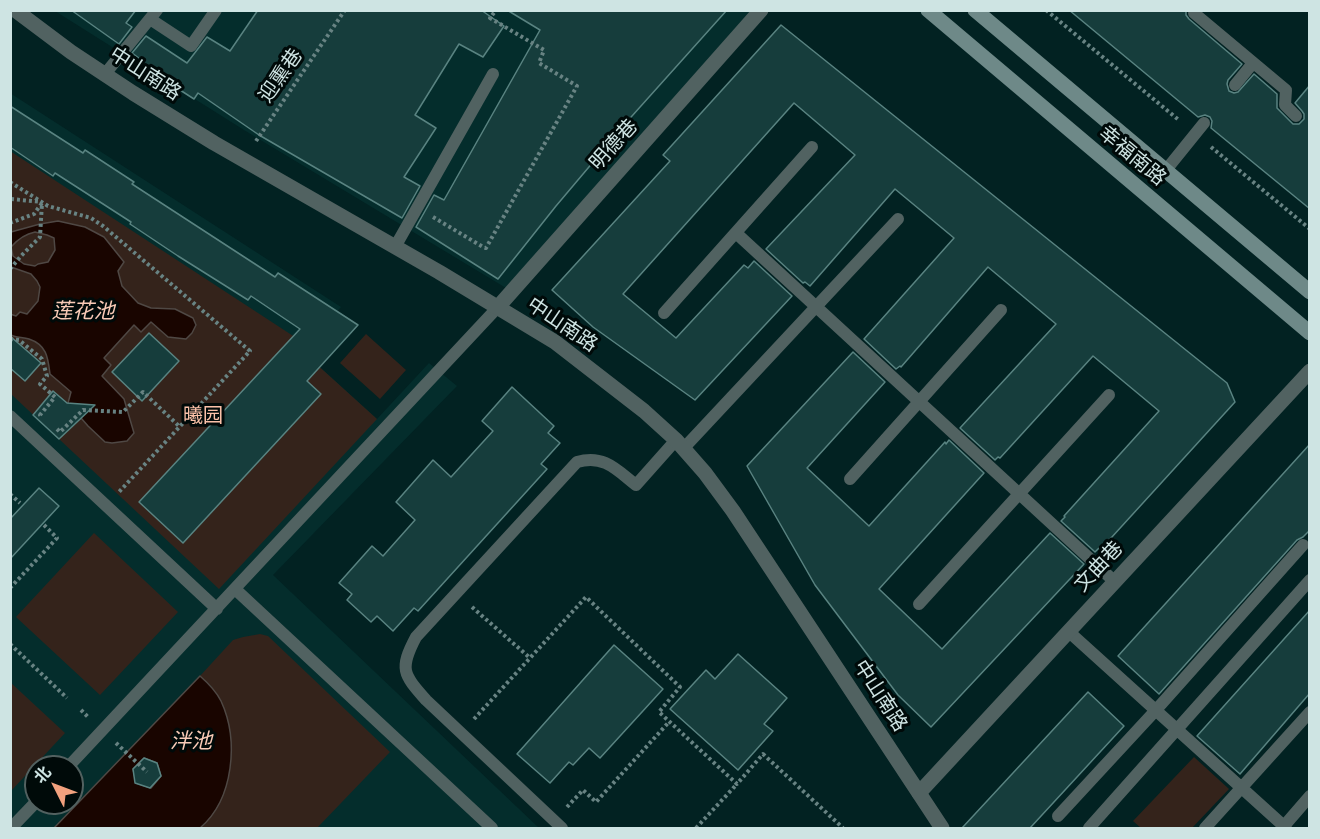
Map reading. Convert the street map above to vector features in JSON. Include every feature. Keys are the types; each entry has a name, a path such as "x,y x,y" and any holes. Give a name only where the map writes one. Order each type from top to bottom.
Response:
{"main road":[{"name":"幸福南路","path":"928,10 1310,333"},
{"name":"幸福南路","path":"975,10 1310,292"}],"street":[{"name":"中山南路","path":"15,10 71,52 143,99 555,342 644,411 680,445 705,473 733,511 942,828"},
{"name":"明德巷","path":"498,307 760,10"},
{"name":"文曲巷","path":"919,793 1310,370"}],"lane":[{"path":"105,74 153,15 191,46 216,10"},
{"path":"1194,14 1286,90 1285,105 1296,116"},
{"path":"1235,85 1254,63"},
{"path":"395,247 493,74"},
{"path":"1166,170 1204,123"},
{"path":"664,313 812,147"},
{"path":"558,825 410,682 405,672 409,650 416,637 577,462 585,459 609,463 636,485 680,445 816,307 898,219"},
{"path":"736,233 1114,581"},
{"path":"80,755 498,307"},
{"path":"850,479 1001,310"},
{"path":"919,604 1109,395"},
{"path":"10,416 217,609"},
{"path":"1058,816 1303,545"},
{"path":"1089,828 1310,580"},
{"path":"235,589 492,828"},
{"path":"1068,631 1285,827 1310,796"},
{"path":"1205,828 1310,712"},
{"path":"11,828 24,814"}],"path":[{"name":"迎熏巷","path":"244,160 263,128 345,10"},
{"path":"417,208 486,248 577,86 539,63 544,50 490,18 496,10"},
{"path":"10,182 48,206 91,218 103,226 250,351 106,506"},
{"path":"11,199 42,202"},
{"path":"10,269 40,236 42,202"},
{"path":"10,223 34,214 42,202"},
{"path":"10,339 19,340 42,359 47,376 40,384 55,398 40,415 47,420"},
{"path":"53,426 60,432 82,410 123,412 143,392 180,427"},
{"path":"10,494 20,504"},
{"path":"10,588 57,538 44,525"},
{"path":"456,592 530,658"},
{"path":"461,733 586,597 680,687 659,712 737,784"},
{"path":"10,644 67,698"},
{"path":"558,825 583,790 596,802 669,722"},
{"path":"126,753 147,772"},
{"path":"696,828 763,754 843,828"}],"shaded area":[{"path":"55,11 751,11 506,288 244,130"},
{"path":"10,93 341,307 302,351 377,419 429,363 457,386 273,575 539,828 11,828"}],"green space":[{"name":"曦园","path":"10,151 307,345 302,351 377,419 219,589 11,394"},
{"path":"366,334 406,370 380,399 340,363"},
{"path":"94,533 178,612 100,695 16,617"},
{"path":"260,634 268,636 390,752 317,828 200,828 205,824 212,687 200,676 233,640"},
{"path":"10,682 65,733 45,755 24,755 24,777 10,791"},
{"path":"1194,757 1229,789 1192,828 1141,828 1133,821"}],"water":[{"name":"莲花池","path":"58,221 85,227 104,237 124,262 118,271 122,286 138,303 151,308 175,309 193,318 196,325 186,339 168,337 151,322 141,332 134,325 104,358 111,365 102,376 124,399 134,433 127,441 105,442 68,403 71,392 50,374 43,348 29,339 11,335 10,314 16,316 20,312 27,314 38,301 40,287 31,274 11,267 11,247 11,232","holes":["35,232 54,238 55,250 48,262 35,266 24,264 13,256 11,247 19,239"]},
{"name":"泮池","path":"200,676 212,687 221,701 227,716 231,751 230,768 220,801 200,828 54,828 66,815 84,815 84,797","holes":["144,758 157,763 161,776 151,788 136,783 133,769"]}],"building":[{"path":"71,10 136,10 126,23 132,27 119,44"},
{"path":"258,10 481,10 504,26 483,57 459,44 415,115 436,128 404,177 420,186 402,218 259,135 198,93 194,99 141,65 143,61 132,53 146,36 187,63 207,37 230,51"},
{"path":"507,10 727,10 632,116 498,279 416,227 434,195 444,200 540,30"},
{"path":"1069,10 1186,10 1189,19 1242,64 1228,80 1229,91 1238,92 1254,74 1277,94 1277,108 1293,124 1299,124 1304,119 1304,114 1295,103 1310,85 1310,209 1211,128 1210,117 1205,115 1198,117"},
{"path":"781,25 1227,383 1235,402 1101,549 1095,552 1061,521 1159,411 1093,356 1000,458 995,460 960,428 1056,324 988,267 901,367 896,369 864,339 954,238 895,189 810,286 803,283 766,249 855,155 794,103 623,294 676,338 744,265 748,268 754,261 792,296 695,400 593,327 552,290 670,161 663,155"},
{"path":"10,106 83,153 85,150 134,182 132,184 275,277 278,273 358,325 307,381 321,394 183,543 139,502 300,329 251,296 248,300 55,173 53,176 10,147"},
{"path":"149,333 179,361 142,401 112,372"},
{"path":"10,336 41,363 25,381 10,368"},
{"path":"853,352 885,382 807,468 869,526 949,440 984,473 879,589 942,649 1050,533 1084,564 931,727 898,695 815,585 747,466"},
{"path":"512,387 554,426 548,433 560,443 541,464 547,469 418,611 414,608 393,631 377,616 371,622 347,600 352,594 339,583 372,546 383,556 415,520 396,502 433,460 451,477 493,431 482,421"},
{"path":"53,391 67,403 95,405 59,439 33,415"},
{"path":"1310,444 1310,530 1297,540 1159,694 1118,656"},
{"path":"39,488 59,506 10,559 10,519"},
{"path":"1310,610 1310,693 1240,774 1197,736"},
{"path":"614,645 663,689 600,758 589,748 573,765 569,762 550,783 517,754"},
{"path":"738,654 787,698 764,724 773,731 738,770 670,709 706,670 715,679"},
{"path":"1088,692 1124,726 1030,828 962,828"},
{"path":"144,758 157,763 161,776 150,788 135,783 133,769"}]}
